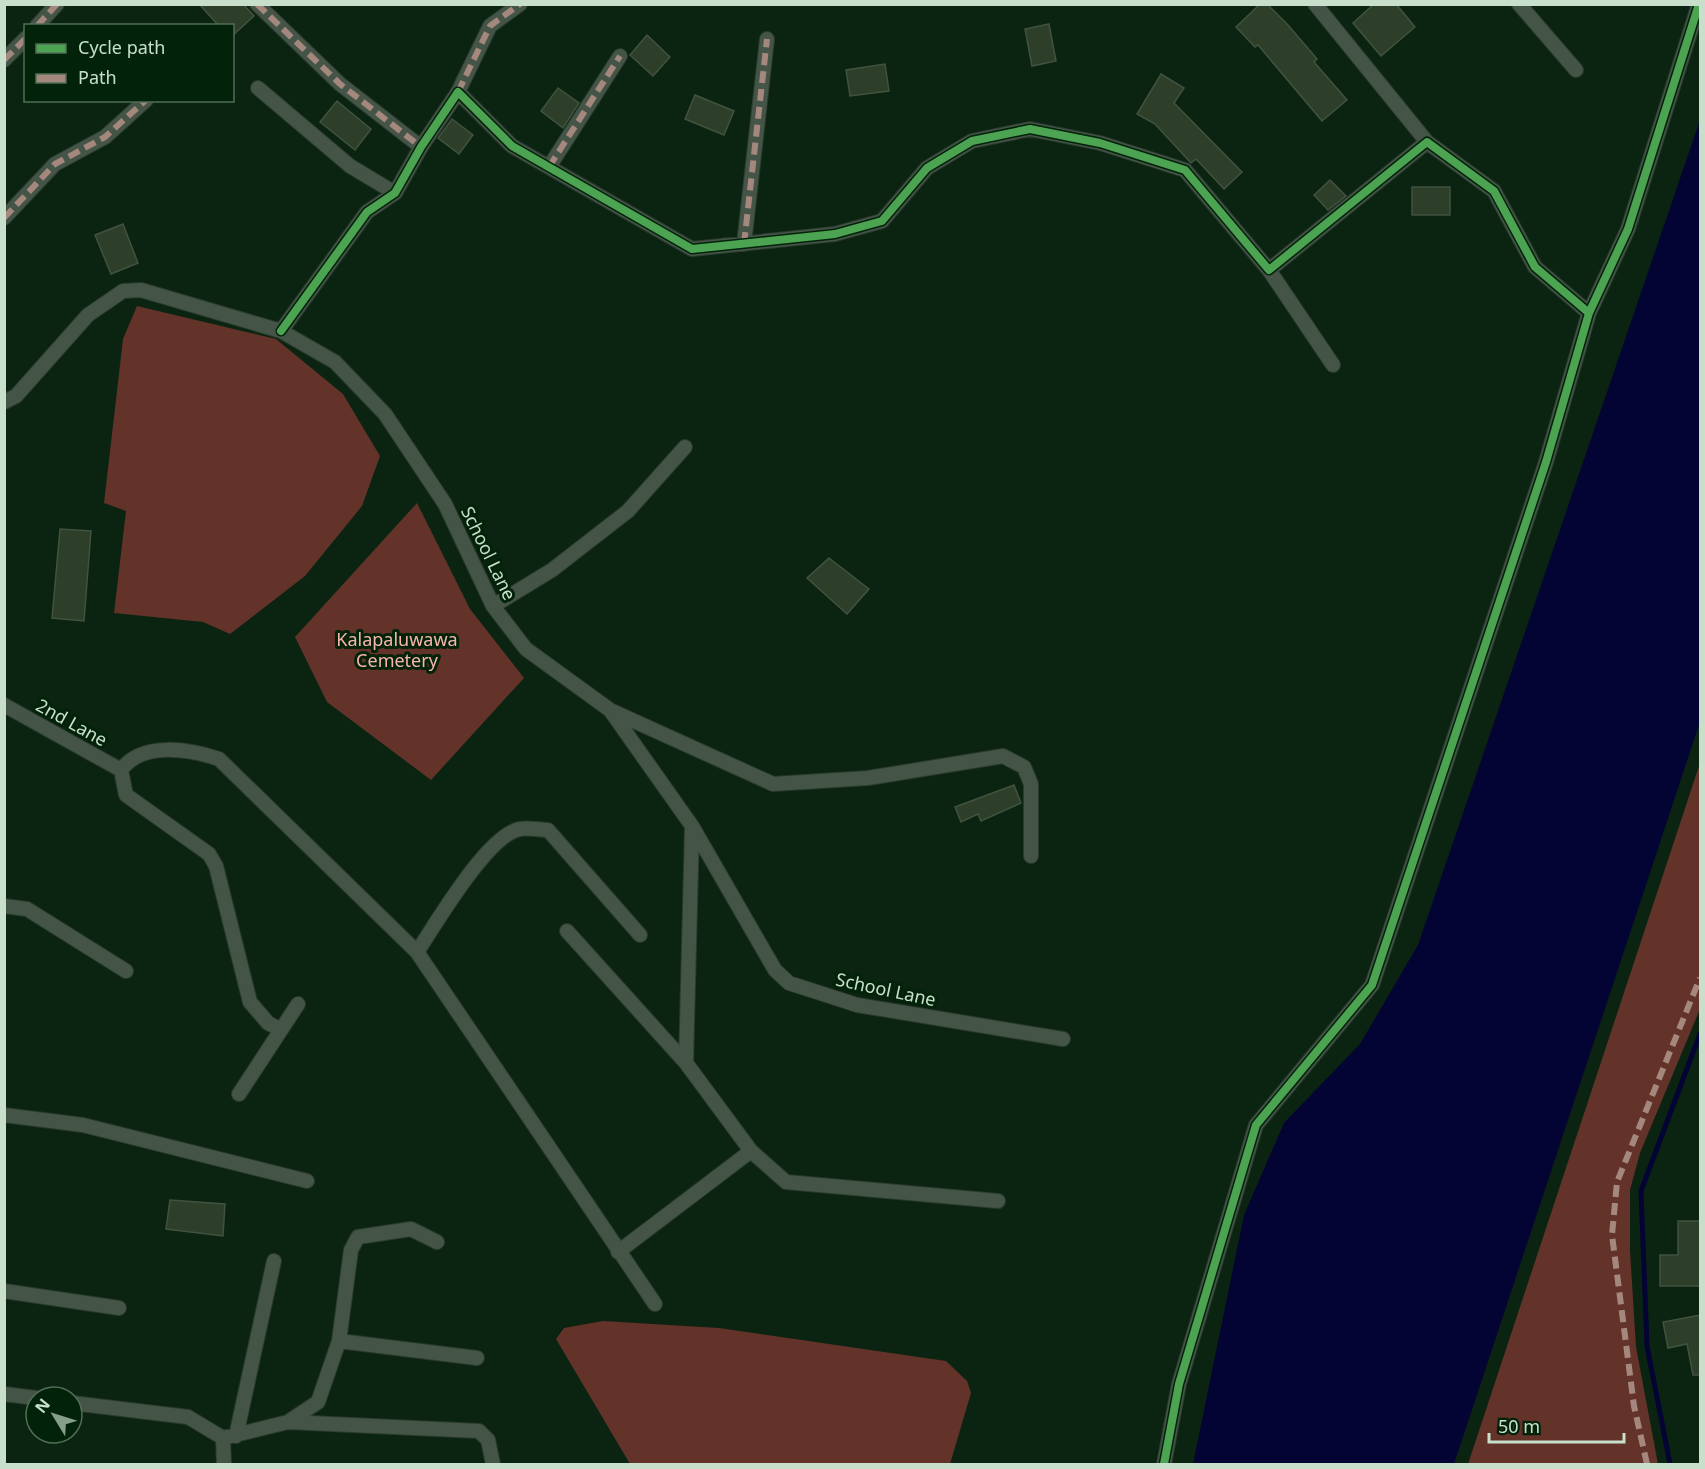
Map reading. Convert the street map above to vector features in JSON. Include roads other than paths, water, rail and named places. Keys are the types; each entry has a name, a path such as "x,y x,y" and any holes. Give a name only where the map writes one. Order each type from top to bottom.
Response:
{"street":[{"path":"39,24 57,4"},
{"path":"257,4 340,84 421,147"},
{"path":"281,331 367,212 395,193 421,147 458,92 490,26 520,4"},
{"path":"1315,4 1427,142 1494,191 1535,267 1589,313"},
{"path":"1519,4 1576,70"},
{"path":"1164,1464 1179,1384 1256,1125 1372,985 1546,462 1589,313 1628,229 1698,4"},
{"path":"744,244 767,39"},
{"path":"4,60 24,40"},
{"path":"549,167 620,56"},
{"path":"258,88 350,166 395,193"},
{"path":"458,92 512,146 692,249 835,234 882,221 927,168 972,141 1030,129 1100,142 1185,170 1269,270 1333,364"},
{"path":"4,218 56,164 105,137 144,102"},
{"path":"1269,270 1427,142"},
{"name":"School Lane","path":"4,402 16,396 88,315 123,291 141,290 281,331 335,362 384,414 445,504 493,606 526,649 610,710 692,826 775,970 789,983 857,1005 1063,1039"},
{"path":"493,606 552,570 628,511 685,447"},
{"name":"2nd Lane","path":"4,705 122,771"},
{"path":"610,710 773,784 868,778 1003,756 1024,767 1031,783 1031,856"},
{"path":"281,1030 268,1023 250,1002 216,866 209,854 126,795 122,771 128,760 158,750 194,750 219,759 417,952 655,1304"},
{"path":"686,1063 692,826"},
{"path":"417,952 461,885 501,838 519,829 548,830 639,934"},
{"path":"4,906 27,909 126,971"},
{"path":"567,931 686,1063 752,1151 786,1182 998,1202"},
{"path":"239,1094 298,1004"},
{"path":"4,1115 83,1125 307,1181"},
{"path":"618,1252 752,1151"},
{"path":"288,1422 318,1402 339,1341 351,1250 358,1237 411,1229 437,1242"},
{"path":"224,1464 274,1261"},
{"path":"4,1291 119,1308"},
{"path":"339,1341 477,1358"},
{"path":"4,1394 24,1396"},
{"path":"84,1404 188,1417 229,1437 288,1422 479,1431 488,1440 493,1464"}],"waterway":[{"path":"1670,1464 1647,1346 1641,1191 1700,1034"}],"park label":[{"name":"Kalapaluwawa Cemetery","path":"397,649"}]}
